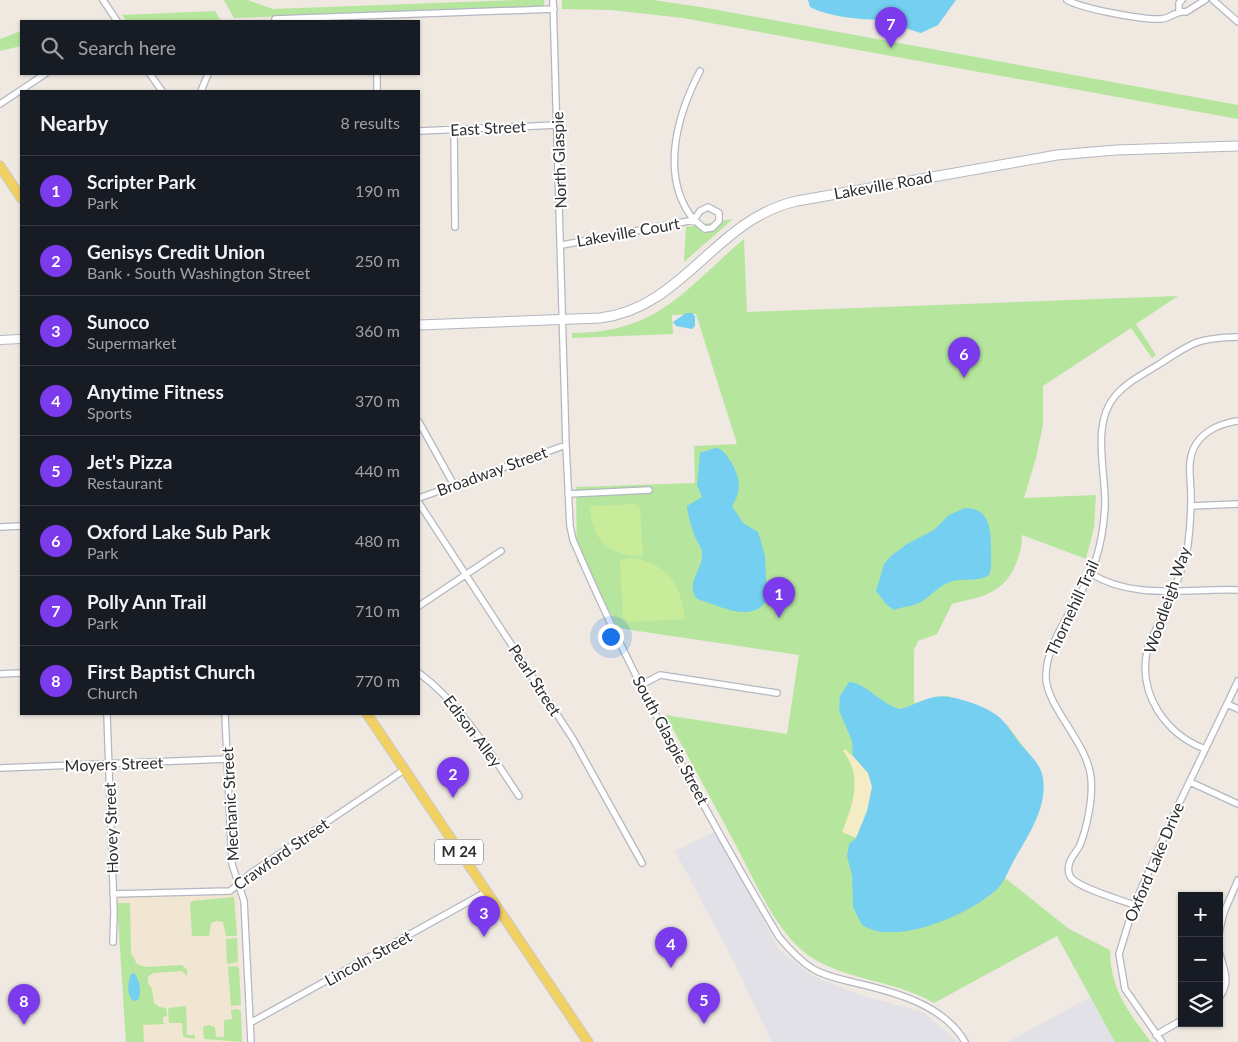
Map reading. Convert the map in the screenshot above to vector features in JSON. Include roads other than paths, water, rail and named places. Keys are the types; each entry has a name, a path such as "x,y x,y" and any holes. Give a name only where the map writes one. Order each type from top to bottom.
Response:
{"main road":[{"name":"Lakeville Road","path":"420,324 562,320 610,316 640,306 668,289 744,223 768,210 791,202 1050,156 1110,151 1238,146"},
{"path":"0,166 20,196"},
{"name":"M 24","path":"368,715 588,1042"}],"street":[{"path":"104,0 116,20"},
{"name":"North Glaspie","path":"553,0 562,245 562,320"},
{"path":"1067,0 1105,10 1162,19 1179,11 1186,12 1205,0"},
{"path":"1179,11 1179,3 1182,0"},
{"path":"1213,0 1238,22"},
{"path":"275,18 375,19 554,9"},
{"path":"694,220 688,213 679,188 675,149 684,104 700,71"},
{"path":"21,90 44,75"},
{"path":"151,75 161,90"},
{"path":"201,90 208,75"},
{"path":"377,75 377,90"},
{"path":"0,104 20,91"},
{"name":"East Street","path":"420,131 557,125"},
{"path":"454,129 454,227"},
{"name":"Lakeville Court","path":"562,245 694,220 700,211 708,207 719,213 719,221 712,228 705,229 694,220"},
{"name":"South Glaspie Street","path":"562,320 568,494 573,540 609,623 762,908 779,938 812,968 833,978 892,994 937,1012 954,1027 965,1042"},
{"name":"Thornehill Trail","path":"1134,905 1073,881 1068,872 1069,863 1082,840 1091,791 1091,776 1071,728 1051,697 1046,683 1046,663 1090,573 1100,547 1105,506 1102,433 1106,413 1114,396 1140,375 1195,342 1205,338 1238,336"},
{"path":"0,340 20,339"},
{"name":"Woodleigh Way","path":"1205,749 1190,743 1164,722 1154,704 1148,687 1146,664 1148,649 1173,591 1188,546 1191,506 1189,473 1191,456 1197,444 1222,424 1238,421"},
{"path":"420,424 454,485"},
{"name":"Broadway Street","path":"420,498 566,445"},
{"path":"568,494 649,490"},
{"name":"Pearl Street","path":"420,504 467,574 577,746 642,863"},
{"path":"1191,506 1238,504"},
{"path":"0,527 20,526"},
{"path":"420,605 501,551"},
{"path":"1090,573 1115,584 1156,592 1238,590"},
{"path":"0,674 20,673"},
{"name":"Edison Alley","path":"420,674 445,694 492,755 519,796"},
{"path":"641,685 660,675 777,692"},
{"name":"Oxford Lake Drive","path":"1162,1042 1125,988 1121,975 1119,954 1134,905 1238,681"},
{"path":"1227,704 1238,709"},
{"name":"Hovey Street","path":"107,715 113,942"},
{"name":"Mechanic Street","path":"225,715 232,864 244,901 251,1042"},
{"name":"Moyers Street","path":"0,768 228,759"},
{"name":"Crawford Street","path":"113,894 230,891 404,770"},
{"path":"1190,782 1238,804"},
{"path":"1223,916 1238,880"},
{"name":"Lincoln Street","path":"250,1023 486,892"},
{"path":"1223,966 1227,982 1223,990"},
{"path":"1156,1035 1178,1022"}],"water":[{"path":"808,0 956,0 938,25 921,33 884,21 826,13 810,7"},
{"path":"686,313 692,313 695,316 695,326 692,329 676,326 673,322"},
{"path":"715,448 723,451 735,468 739,487 732,506 743,523 758,532 765,556 767,600 761,607 746,612 730,610 697,599 693,589 702,553 692,527 687,506 702,497 697,485 700,453"},
{"path":"965,508 980,512 988,522 991,544 989,575 979,579 950,582 924,600 912,605 894,610 886,604 876,591 884,564 907,544 934,530 949,515"},
{"path":"849,682 867,689 886,703 899,709 930,698 950,697 986,709 1005,723 1040,769 1044,786 1043,797 1036,820 998,888 967,910 931,925 912,930 876,931 862,925 853,907 852,875 847,856 849,844 856,838 867,811 872,787 868,773 853,756 852,741 839,710 840,696"},
{"path":"134,973 138,979 140,990 138,1000 133,1001 129,995 128,988 131,974"}],"place":[{"name":"Polly Ann Trail","path":"891,48"},
{"name":"Oxford Lake Sub Park","path":"964,378"},
{"name":"Scripter Park","path":"779,618"},
{"name":"Genisys Credit Union","path":"453,798"},
{"name":"Sunoco","path":"484,937"},
{"name":"Anytime Fitness","path":"671,968"},
{"name":"Jet's Pizza","path":"704,1024"},
{"name":"First Baptist Church","path":"24,1025"}]}
